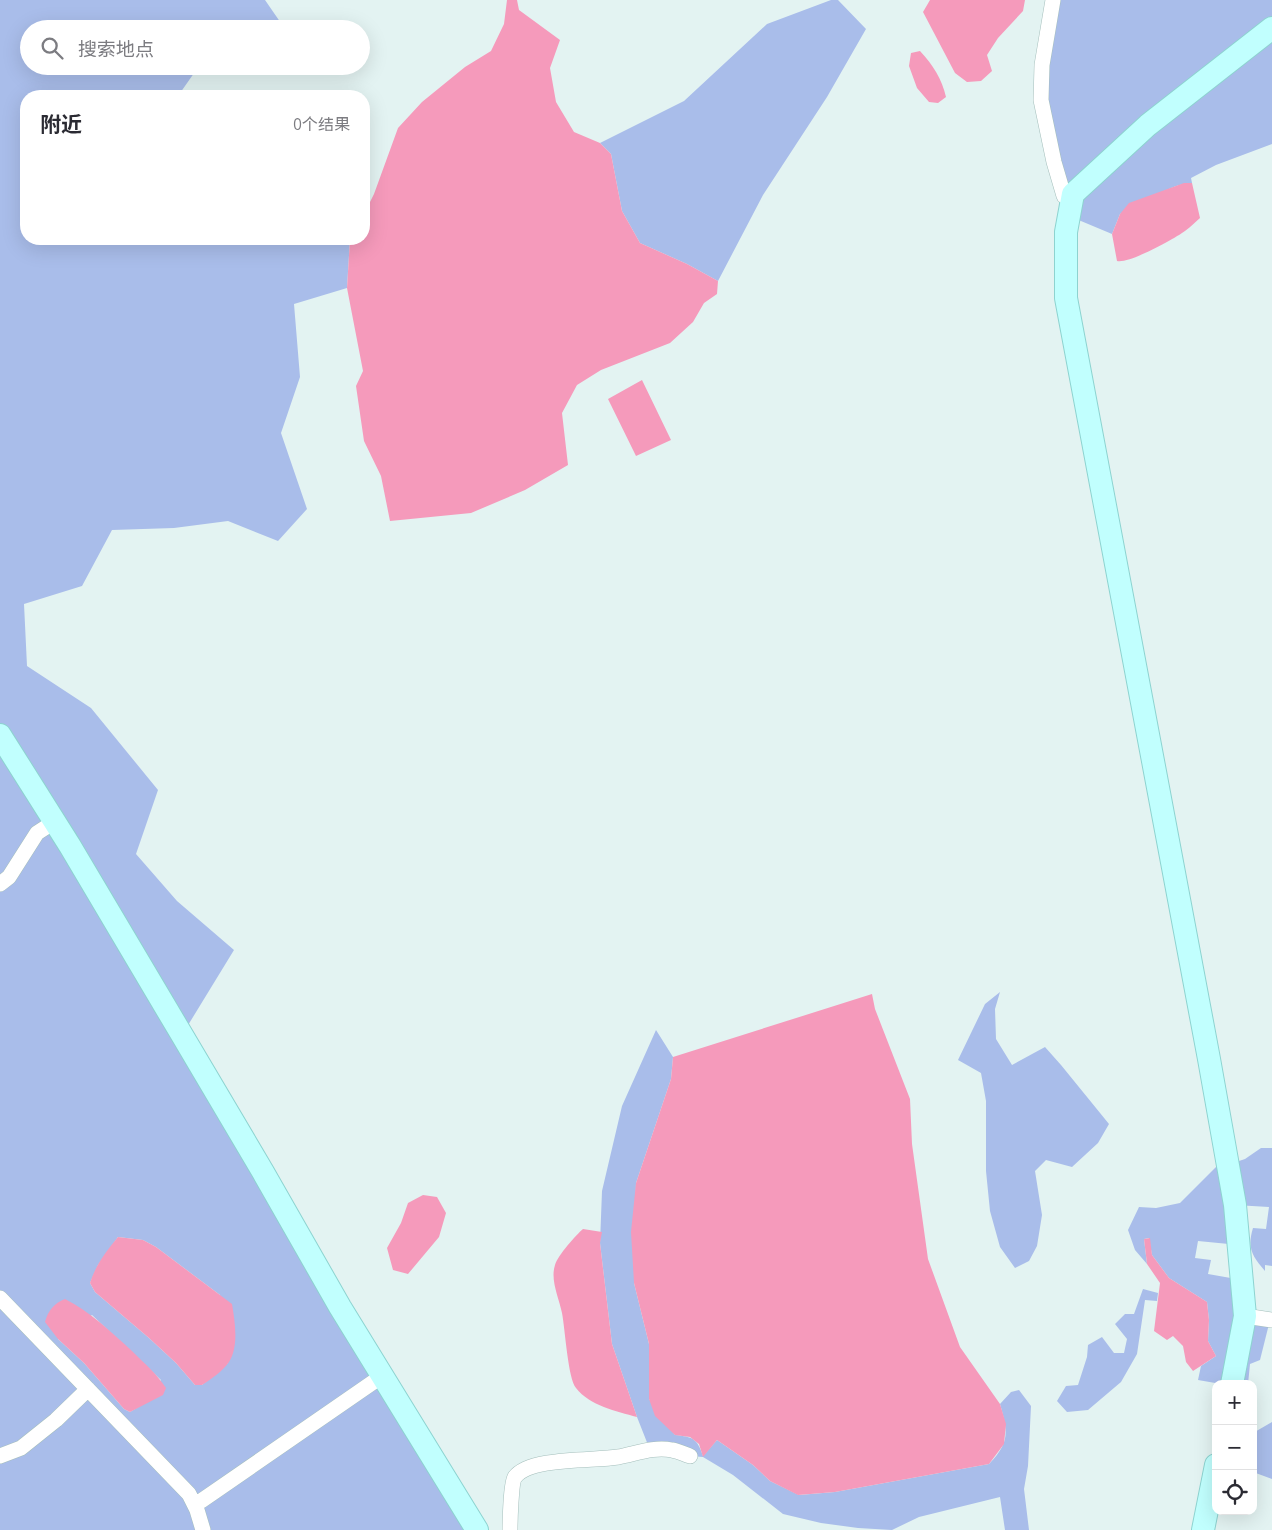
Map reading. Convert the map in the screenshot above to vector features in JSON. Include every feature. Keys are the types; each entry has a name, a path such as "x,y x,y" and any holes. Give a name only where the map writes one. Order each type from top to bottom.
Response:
{"street":[{"path":"1053,0 1042,65 1041,100 1054,162 1064,196"},
{"path":"1233,1380 1245,1316 1235,1205 1210,1059 1066,298 1066,232 1073,194 1148,125 1272,28"},
{"path":"0,735 263,1172 340,1307 477,1530"},
{"path":"0,884 9,877 37,834 54,822"},
{"path":"0,1298 190,1494 203,1530"},
{"path":"1245,1316 1272,1320"},
{"path":"202,1502 382,1376"},
{"path":"0,1456 21,1448 56,1420 88,1389"},
{"path":"510,1530 513,1479 521,1470 539,1465 572,1460 617,1457 650,1450 671,1450 690,1456"},
{"path":"1203,1530 1215,1470"}],"shaded area":[{"path":"0,0 265,0 279,20 20,20 20,75 193,75 182,90 20,90 20,245 350,245 347,288 294,304 300,377 281,433 307,509 278,541 228,521 174,528 112,530 82,586 24,604 27,666 91,708 158,790 136,854 177,901 234,950 182,1035 477,1530 0,1530","holes":["118,1237 143,1240 156,1247 220,1295 228,1363 202,1385 195,1385 176,1363 95,1292 90,1283 98,1265","92,1315 161,1380 140,1406 130,1412 124,1409 84,1363 58,1339"]},
{"path":"507,0 517,0 519,10 560,40 550,68 556,102 574,132 600,143 611,154 622,211 640,243 687,264 718,281 717,294 704,303 693,322 670,343 601,370 577,385 562,413 568,465 525,490 471,513 390,521 381,476 364,441 356,386 363,371 347,288 350,245 370,245 370,202 398,128 422,102 465,67 491,51 504,24"},
{"path":"831,0 838,0 866,29 827,97 763,195 718,281 687,264 640,243 622,211 611,154 600,143 684,101 767,24"},
{"path":"930,0 1025,0 1023,11 998,38 987,55 992,71 981,81 967,82 955,73 923,12"},
{"path":"1053,0 1272,0 1272,144 1216,165 1191,178 1192,183 1165,190 1120,214 1112,234 1069,216 1041,100"},
{"path":"920,51 936,72 942,84 946,97 938,103 929,102 917,88 909,66 911,53"},
{"path":"1184,183 1192,183 1200,218 1185,231 1162,245 1131,259 1117,261 1112,234 1120,214 1129,203"},
{"path":"642,380 671,440 636,456 608,399"},
{"path":"1000,992 995,1009 996,1039 1012,1065 1045,1047 1109,1124 1098,1143 1072,1167 1046,1160 1035,1171 1042,1215 1037,1246 1029,1261 1015,1268 1000,1247 990,1211 986,1171 986,1101 981,1073 958,1060 985,1004"},
{"path":"872,994 875,1009 910,1099 912,1144 928,1259 960,1347 1000,1404 1006,1424 1004,1444 989,1464 835,1492 798,1495 770,1481 753,1465 717,1440 703,1457 699,1444 690,1437 675,1435 655,1416 649,1399 649,1344 634,1283 631,1232 636,1183 671,1079 673,1057"},
{"path":"656,1030 673,1057 671,1079 636,1183 634,1283 649,1344 649,1399 675,1435 694,1440 699,1445 703,1456 717,1440 753,1465 770,1481 799,1495 835,1492 989,1464 1004,1443 1006,1429 1000,1404 1011,1392 1019,1390 1031,1406 1028,1466 1024,1489 1029,1530 1005,1530 1000,1497 919,1517 892,1530 821,1523 783,1514 733,1475 703,1457 650,1450 612,1344 600,1243 602,1191 622,1106"},
{"path":"1261,1148 1272,1148 1272,1266 1265,1265 1265,1271 1254,1256 1251,1246 1253,1228 1266,1229 1269,1207 1235,1205 1239,1245 1198,1241 1195,1258 1211,1260 1208,1274 1242,1280 1245,1316 1270,1320 1260,1360 1250,1364 1248,1380 1212,1380 1212,1382 1198,1380 1201,1366 1216,1356 1208,1341 1209,1320 1207,1302 1169,1278 1152,1255 1149,1238 1144,1239 1147,1264 1135,1250 1128,1230 1139,1207 1156,1208 1180,1203 1226,1157 1227,1165 1245,1159"},
{"path":"423,1195 437,1197 446,1213 439,1237 408,1274 393,1270 387,1248 401,1223 408,1203"},
{"path":"583,1229 602,1232 600,1243 612,1344 637,1417 596,1404 582,1394 573,1383 562,1313 554,1283 554,1271 560,1256"},
{"path":"118,1237 143,1240 156,1247 232,1304 235,1341 232,1356 224,1369 202,1385 195,1385 176,1363 95,1292 90,1283 92,1277 102,1258"},
{"path":"1150,1238 1152,1255 1169,1278 1207,1302 1209,1320 1208,1341 1216,1356 1193,1371 1186,1362 1183,1346 1173,1336 1167,1340 1154,1331 1160,1283 1147,1264 1144,1239"},
{"path":"1143,1289 1158,1293 1157,1301 1145,1300 1137,1354 1121,1382 1088,1410 1067,1412 1057,1401 1066,1386 1078,1385 1087,1357 1088,1345 1102,1337 1114,1353 1124,1353 1127,1339 1115,1324 1125,1314 1134,1314"},
{"path":"65,1299 100,1323 146,1364 166,1388 163,1395 130,1412 124,1409 84,1363 58,1339 45,1322 52,1308"},
{"path":"1272,1422 1272,1479 1257,1473 1257,1431"}]}
